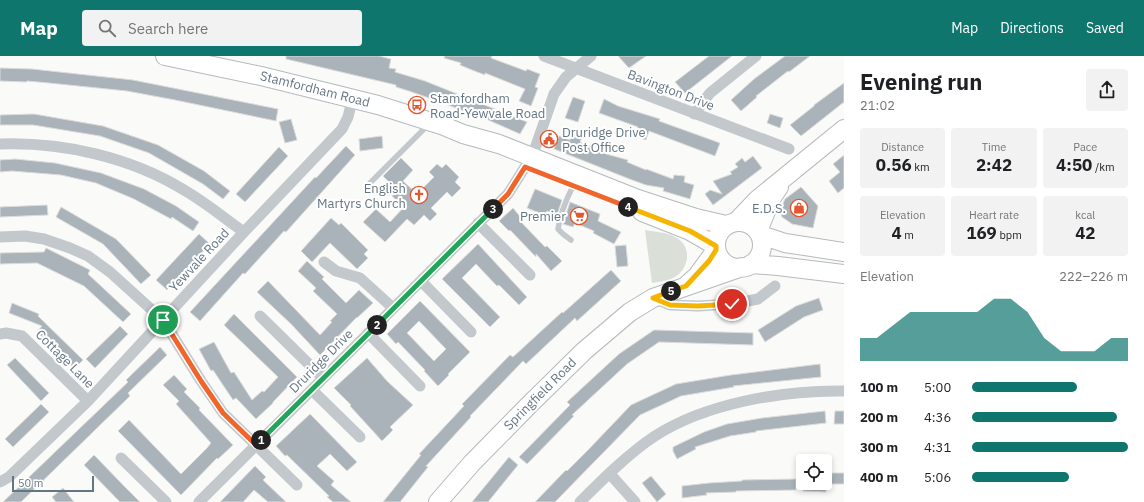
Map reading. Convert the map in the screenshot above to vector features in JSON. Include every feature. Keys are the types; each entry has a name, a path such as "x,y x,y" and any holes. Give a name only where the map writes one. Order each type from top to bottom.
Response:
{"main road":[{"name":"Stamfordham Road","path":"165,56 261,76 353,98 431,122 463,134 493,153 528,162 696,218 731,224"},
{"path":"844,129 758,199 718,234 716,248 722,260 731,266 778,266 844,274"},
{"name":"Stamfordham Road","path":"528,162 573,186 690,231 716,248"},
{"path":"746,266 760,253 762,243 759,233 771,199 786,177"},
{"path":"731,224 748,224 759,233 785,243 844,252"},
{"name":"Springfield Road","path":"686,286 701,271 716,248"},
{"name":"Springfield Road","path":"438,502 477,457 528,405 584,351 630,312 653,298 746,266"}],"street":[{"name":"Bavington Drive","path":"544,56 789,149"},
{"name":"Druridge Drive","path":"200,502 508,194 528,162 554,94 566,77 591,56"},
{"path":"694,114 710,93 756,56"},
{"name":"Yewvale Road","path":"0,482 9,477 88,401 244,232 342,129 348,116 353,98"},
{"path":"0,144 42,145 75,149 134,166 158,176 184,190 244,232"},
{"path":"478,223 530,275"},
{"path":"0,237 25,236 44,239 88,256 110,272 163,320 223,413 297,485"},
{"path":"324,262 336,271 360,278 394,308"},
{"path":"421,281 471,332"},
{"path":"653,298 670,305 698,306 732,304 758,299 775,286"},
{"path":"260,316 323,378"},
{"name":"Cottage Lane","path":"0,334 6,332 22,336 88,401"},
{"path":"368,333 420,386"},
{"path":"312,390 360,437"},
{"path":"580,502 632,453 654,436 683,420 710,410 752,400 781,395 844,391"},
{"path":"121,458 166,502"},
{"path":"610,474 635,502"}],"lane":[{"path":"368,185 431,122"},
{"path":"571,240 558,229 566,201 573,186"}],"shaded area":[{"path":"645,230 672,235 681,241 685,246 687,259 682,271 677,276 669,280 652,283"}],"building":[{"path":"286,56 379,56 391,59 389,68 396,69 395,72 425,81 527,122 520,134 470,112 469,113 396,87 396,85 286,59"},
{"path":"445,56 492,56 491,58 526,71 527,69 540,74 535,87 538,88 531,106 519,101 525,89 485,73 485,75 472,70 460,65 461,63 444,58"},
{"path":"618,56 646,56 629,68"},
{"path":"709,56 732,56 685,93 675,82"},
{"path":"785,56 810,56 756,96 757,97 741,111 731,100 754,79"},
{"path":"0,68 32,69 133,80 278,109 276,121 127,91 27,81 0,81"},
{"path":"844,83 844,102 801,136 790,125 814,105"},
{"path":"573,97 585,101 578,122 565,118"},
{"path":"604,99 618,106 660,119 659,121 720,143 715,156 649,131 646,140 634,136 638,127 599,113"},
{"path":"34,114 103,126 158,145 204,171 230,191 223,199 203,184 149,153 100,136 33,125 0,125 0,115"},
{"path":"770,114 783,118 780,128 767,123"},
{"path":"291,119 297,140 285,143 279,122"},
{"path":"572,133 582,137 580,142 597,151 600,145 607,147 606,154 628,160 627,162 646,170 673,179 674,175 685,176 684,182 694,185 690,199 663,191 664,188 646,185 632,180 554,149 559,136 570,140"},
{"path":"382,136 383,148 360,151 359,139"},
{"path":"346,146 355,155 286,232 284,231 245,274 243,273 200,321 190,312 315,177 316,178"},
{"path":"279,147 288,156 245,202 236,194"},
{"path":"844,155 844,188 838,193 829,181 840,172 833,164"},
{"path":"753,156 762,168 713,205 705,194 710,190 722,194 713,181 732,174 730,172 738,167 735,164 742,158 745,162"},
{"name":"English Martyrs Church","path":"401,158 413,170 403,181 417,194 434,177 429,172 437,164 442,168 446,164 459,177 455,182 461,188 452,197 447,192 431,208 437,214 430,221 424,215 414,225 407,219 385,242 363,222 376,209 390,222 404,207 392,196 398,191 383,176"},
{"path":"15,159 55,163 101,173 144,189 176,206 199,222 193,231 172,217 171,219 134,199 96,183 61,175 12,171 0,172 0,160"},
{"name":"E.D.S.","path":"801,187 818,206 813,228 792,224 782,217 780,210 785,199"},
{"path":"535,189 562,200 557,215 547,211 545,215 527,208"},
{"path":"570,202 600,214 598,221 621,232 614,244 593,233 594,231 575,223 573,227 563,224"},
{"path":"47,205 48,215 0,217 0,207"},
{"path":"61,207 116,239 151,275 141,284 103,244 56,217"},
{"path":"513,208 522,219 520,221 545,247 547,246 562,261 551,271 536,254 536,257 510,230 509,231 499,221"},
{"path":"331,218 339,225 341,223 368,250 364,254 368,258 357,269 330,243 312,262 301,251"},
{"path":"199,234 210,244 167,290 156,280"},
{"path":"478,244 527,297 519,305 499,285 497,286 476,264 462,278 500,317 490,327 442,279"},
{"path":"626,245 628,266 617,267 615,246"},
{"path":"46,248 90,270 88,274 131,314 123,322 84,286 37,263 0,264 0,253 44,252"},
{"path":"307,261 324,277 322,279 346,303 359,290 373,303 357,317 320,355 291,324 257,292 268,281 320,335 337,314 313,291 316,288 298,271"},
{"path":"611,270 621,281 577,321 575,318 526,364 523,361 470,416 471,417 426,466 428,467 400,502 383,502 421,455 419,454 464,406 462,404 510,355 513,357"},
{"path":"819,298 823,310 804,317 765,342 758,330 796,306"},
{"path":"420,301 470,352 438,386 398,342 396,344 387,334","holes":["419,321 446,349 434,361 407,333"]},
{"path":"12,303 39,314 38,316 83,360 74,369 37,332 42,326 9,313"},
{"path":"234,314 297,377 256,419 236,398 233,400 213,370 211,371 199,349 214,342 231,373 234,372 252,400 262,391 264,392 278,377 224,325"},
{"path":"120,326 128,334 95,368 86,359"},
{"path":"654,330 753,333 753,345 659,342 627,364 572,415 574,416 527,464 519,457 570,405 567,402 619,354"},
{"path":"160,347 167,355 128,393 130,396 21,502 3,502 128,382 126,380"},
{"path":"15,358 49,393 41,401 7,365"},
{"path":"367,358 387,381 413,405 390,427 393,430 382,441 334,388"},
{"path":"820,364 821,377 733,386 734,387 681,396 640,415 555,502 535,502 631,405 676,384 731,375"},
{"path":"174,375 187,389 184,392 200,408 199,410 233,445 218,459 217,458 181,495 118,431 129,420 181,474 207,448 211,443 176,404 179,401 163,385"},
{"path":"41,404 49,412 13,447 5,439"},
{"path":"825,411 826,423 756,431 730,436 695,447 696,449 677,459 673,451 673,447 704,432 727,424 762,418"},
{"path":"835,411 844,411 844,424 834,424"},
{"path":"310,414 357,462 347,471 330,454 317,466 334,481 331,485 351,502 333,502 327,497 329,496 276,446"},
{"path":"94,455 140,502 120,502 84,465"},
{"path":"509,457 518,465 488,502 472,502"},
{"path":"255,466 266,477 263,480 286,502 268,502 254,490 243,502 220,502"},
{"path":"832,473 844,473 844,484 832,484"},
{"path":"651,476 666,494 657,502 642,483"},
{"path":"796,479 796,490 706,493 707,495 682,498 682,486 742,480"},
{"path":"63,488 74,502 56,502 52,497"},
{"path":"826,490 826,492 803,491"}],"place":[{"name":"Stamfordham Road-Yewvale Road","path":"417,105"},
{"name":"Druridge Drive Post Office","path":"549,139"},
{"name":"English Martyrs Church","path":"419,195"},
{"name":"E.D.S.","path":"799,208"},
{"name":"Premier","path":"579,216"}],"route":[{"path":"163,320 223,413 256,445 508,194 525,167 703,237 716,246 716,250 709,261 686,286 653,298 670,305 698,306 732,304"}]}
